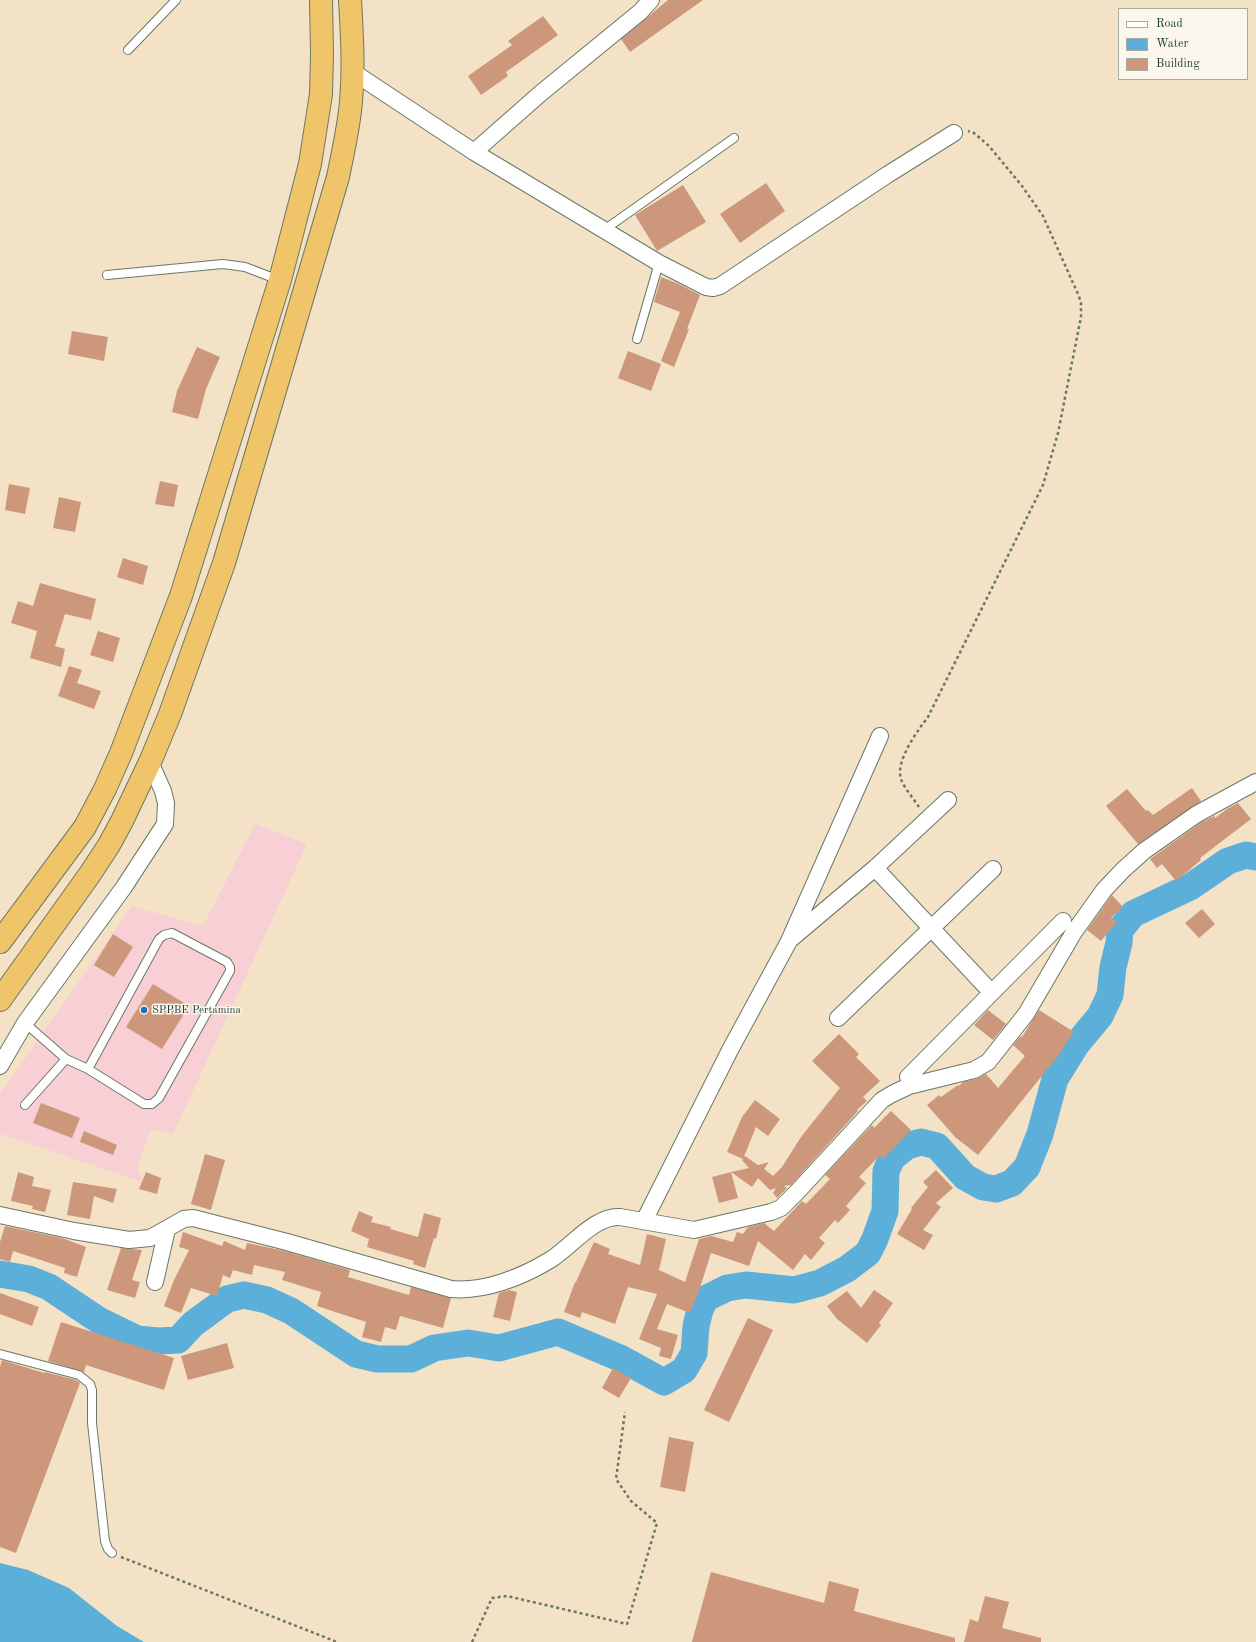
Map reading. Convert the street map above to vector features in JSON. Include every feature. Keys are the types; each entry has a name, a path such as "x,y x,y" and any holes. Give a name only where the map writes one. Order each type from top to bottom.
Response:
{"highway":[{"path":"0,942 85,827 105,789 121,753 181,596 280,280 310,164 317,128 321,94 321,0"},
{"path":"0,1000 90,874 109,845 122,821 150,762 170,714 224,564 338,177 348,129 353,72 350,0"}],"street":[{"path":"474,152 541,93 640,12 651,0"},
{"path":"353,72 474,152 659,263 710,288 716,288 887,175 954,133"},
{"path":"644,1221 730,1050 789,941 880,736"},
{"path":"0,1066 25,1023 124,887 164,824 166,803 163,791 150,762"},
{"path":"0,1215 74,1231 129,1240 150,1238 184,1220 192,1218 325,1253 451,1289 469,1290 498,1282 539,1266 563,1251 605,1218 615,1216 694,1230 776,1210 798,1192 882,1100 909,1086 974,1070 988,1062 1026,1014 1074,932 1104,890 1123,870 1144,851 1197,814 1256,782"},
{"path":"789,941 875,868 948,800"},
{"path":"875,868 991,992"},
{"path":"838,1018 993,869"},
{"path":"908,1077 1063,921"},
{"path":"155,1282 167,1229"}],"lane":[{"path":"128,50 176,0"},
{"path":"604,230 734,138"},
{"path":"637,339 659,263"},
{"path":"107,274 223,264 244,267 280,280"},
{"path":"25,1023 66,1059 88,1070 144,1104 149,1104 155,1102 159,1098 230,971 230,967 227,962 172,933 164,935 159,939 88,1070"},
{"path":"25,1105 66,1059"},
{"path":"0,1354 79,1375 90,1384 92,1390 92,1423 105,1541 108,1549 112,1553"}],"path":[{"path":"928,820 901,780 900,770 911,741 928,717 1042,485 1058,433 1081,317 1081,302 1078,294 1043,216 1022,186 989,146 970,131 965,130 954,133"},
{"path":"472,1642 492,1598 507,1596 627,1624 657,1523 631,1501 616,1479 625,1412"},
{"path":"112,1553 337,1642"}],"shaded area":[{"name":"SPPBE Pertamina","path":"255,824 307,844 173,1134 151,1129 137,1167 143,1182 0,1134 0,1094 132,906 203,926"}],"water":[{"path":"0,1563 28,1570 69,1588 117,1626 144,1642 0,1642"}],"building":[{"path":"668,0 703,0 630,52 621,39"},
{"path":"543,16 558,35 506,72 508,76 481,95 468,76 512,45 508,41"},
{"path":"766,183 785,211 740,243 720,214"},
{"path":"683,185 706,222 657,251 635,215"},
{"path":"661,277 700,295 687,329 689,329 674,367 661,361 680,312 654,302"},
{"path":"72,331 108,337 104,361 68,354"},
{"path":"197,347 220,357 206,389 198,419 172,412 177,391"},
{"path":"628,351 661,364 651,391 618,378"},
{"path":"160,481 178,485 174,507 155,504"},
{"path":"9,484 30,488 25,514 5,510"},
{"path":"59,497 81,502 75,532 53,528"},
{"path":"123,558 148,566 143,585 117,577"},
{"path":"40,583 96,599 91,620 65,614 55,646 65,649 61,667 30,658 37,631 11,623 18,601 33,606"},
{"path":"98,631 120,638 113,662 90,655"},
{"path":"69,666 82,670 77,683 101,691 94,709 58,696"},
{"path":"1192,788 1201,801 1138,844 1106,806 1127,789 1146,811 1148,810 1153,815"},
{"path":"1238,803 1251,819 1200,858 1201,860 1176,881 1162,864 1157,868 1150,859 1202,822 1214,816 1215,818"},
{"path":"1112,895 1123,907 1111,918 1117,922 1101,941 1087,930"},
{"path":"1202,909 1215,924 1199,938 1185,923"},
{"path":"113,934 133,947 114,977 94,965"},
{"path":"153,984 189,1006 162,1049 126,1027"},
{"path":"988,1010 1006,1024 993,1040 974,1025"},
{"path":"1039,1010 1074,1032 1058,1056 978,1155 955,1137 927,1105 939,1095 941,1097 963,1082 976,1079 986,1074 998,1088 1025,1056 1013,1045 1021,1036 1022,1037"},
{"path":"839,1034 859,1054 856,1057 880,1081 863,1097 867,1101 857,1110 858,1111 791,1185 784,1186 787,1188 777,1198 773,1193 776,1188 770,1190 758,1178 752,1187 731,1172 749,1168 742,1160 745,1156 758,1165 769,1162 764,1169 773,1176 782,1167 801,1137 840,1088 812,1061"},
{"path":"755,1100 780,1119 768,1136 756,1127 743,1159 727,1152 742,1117"},
{"path":"41,1103 80,1118 72,1138 33,1123"},
{"path":"891,1111 911,1130 883,1159 880,1155 859,1177 866,1183 846,1206 850,1210 838,1223 835,1220 819,1238 825,1243 811,1260 805,1254 793,1270 758,1241 749,1266 711,1253 699,1291 690,1313 667,1304 657,1329 678,1335 671,1359 659,1356 661,1348 639,1339 657,1294 628,1287 615,1324 582,1312 580,1318 564,1312 575,1282 594,1242 610,1249 608,1254 640,1265 647,1234 666,1239 659,1270 685,1282 699,1239 711,1236 733,1242 737,1232 743,1234 748,1227 764,1223 774,1231 802,1201 806,1204 830,1179 825,1175 872,1125 874,1128"},
{"path":"84,1131 117,1145 113,1155 80,1142"},
{"path":"205,1154 225,1160 211,1210 191,1204"},
{"path":"936,1170 953,1188 936,1203 941,1207 923,1230 933,1235 924,1250 897,1234 912,1209 911,1208 928,1187 923,1182"},
{"path":"18,1172 34,1177 32,1186 51,1190 45,1212 32,1209 33,1206 11,1201"},
{"path":"146,1172 161,1178 157,1194 139,1189"},
{"path":"731,1172 738,1198 719,1203 712,1177"},
{"path":"73,1182 117,1189 113,1203 94,1196 90,1219 67,1215"},
{"path":"359,1211 373,1217 371,1222 391,1227 390,1229 418,1237 424,1213 441,1218 436,1239 434,1238 425,1268 413,1264 414,1261 367,1247 369,1239 351,1231"},
{"path":"5,1226 62,1238 86,1247 77,1277 64,1273 65,1268 13,1251 10,1262 0,1259 0,1242"},
{"path":"183,1232 222,1246 224,1241 245,1250 247,1243 285,1251 350,1270 348,1277 409,1295 411,1287 451,1298 443,1328 400,1316 396,1330 385,1327 381,1342 362,1337 366,1322 317,1306 321,1292 282,1280 285,1272 254,1265 252,1275 233,1270 230,1278 223,1275 217,1296 191,1288 181,1313 164,1306 174,1280 189,1250 179,1247"},
{"path":"121,1248 142,1250 132,1280 140,1282 135,1298 107,1290"},
{"path":"509,1290 517,1292 510,1321 493,1317 499,1293"},
{"path":"874,1290 893,1303 879,1323 881,1325 867,1343 837,1319 827,1306 847,1291 861,1308"},
{"path":"0,1293 39,1307 32,1326 0,1314"},
{"path":"748,1318 773,1330 729,1422 704,1410"},
{"path":"61,1322 174,1358 164,1390 86,1365 84,1372 48,1361"},
{"path":"227,1343 234,1368 188,1380 181,1356"},
{"path":"2,1360 44,1373 76,1380 80,1383 16,1553 0,1547 0,1367"},
{"path":"613,1368 631,1378 619,1398 602,1388"},
{"path":"669,1437 694,1442 685,1492 660,1487"},
{"path":"711,1572 824,1603 829,1581 859,1589 854,1611 955,1638 955,1642 692,1642"},
{"path":"985,1596 1009,1602 1002,1628 1041,1638 1041,1642 964,1642 970,1619 978,1622"}],"waterway":[{"path":"0,1274 29,1279 49,1287 100,1321 137,1339 159,1341 178,1340 193,1324 227,1299 244,1295 267,1300 291,1311 356,1354 377,1359 411,1359 434,1348 468,1343 499,1348 558,1332 622,1359 664,1382 684,1370 694,1353 696,1326 700,1310 705,1299 727,1288 746,1285 794,1290 820,1283 847,1269 868,1253 875,1239 885,1211 886,1171 892,1158 907,1146 921,1142 937,1146 965,1177 983,1187 996,1189 1012,1183 1027,1167 1040,1134 1055,1079 1076,1045 1100,1016 1110,995 1113,967 1119,943 1120,930 1133,914 1190,887 1228,861 1246,855 1256,857"}],"place":[{"name":"SPPBE Pertamina","path":"144,1010"}]}
